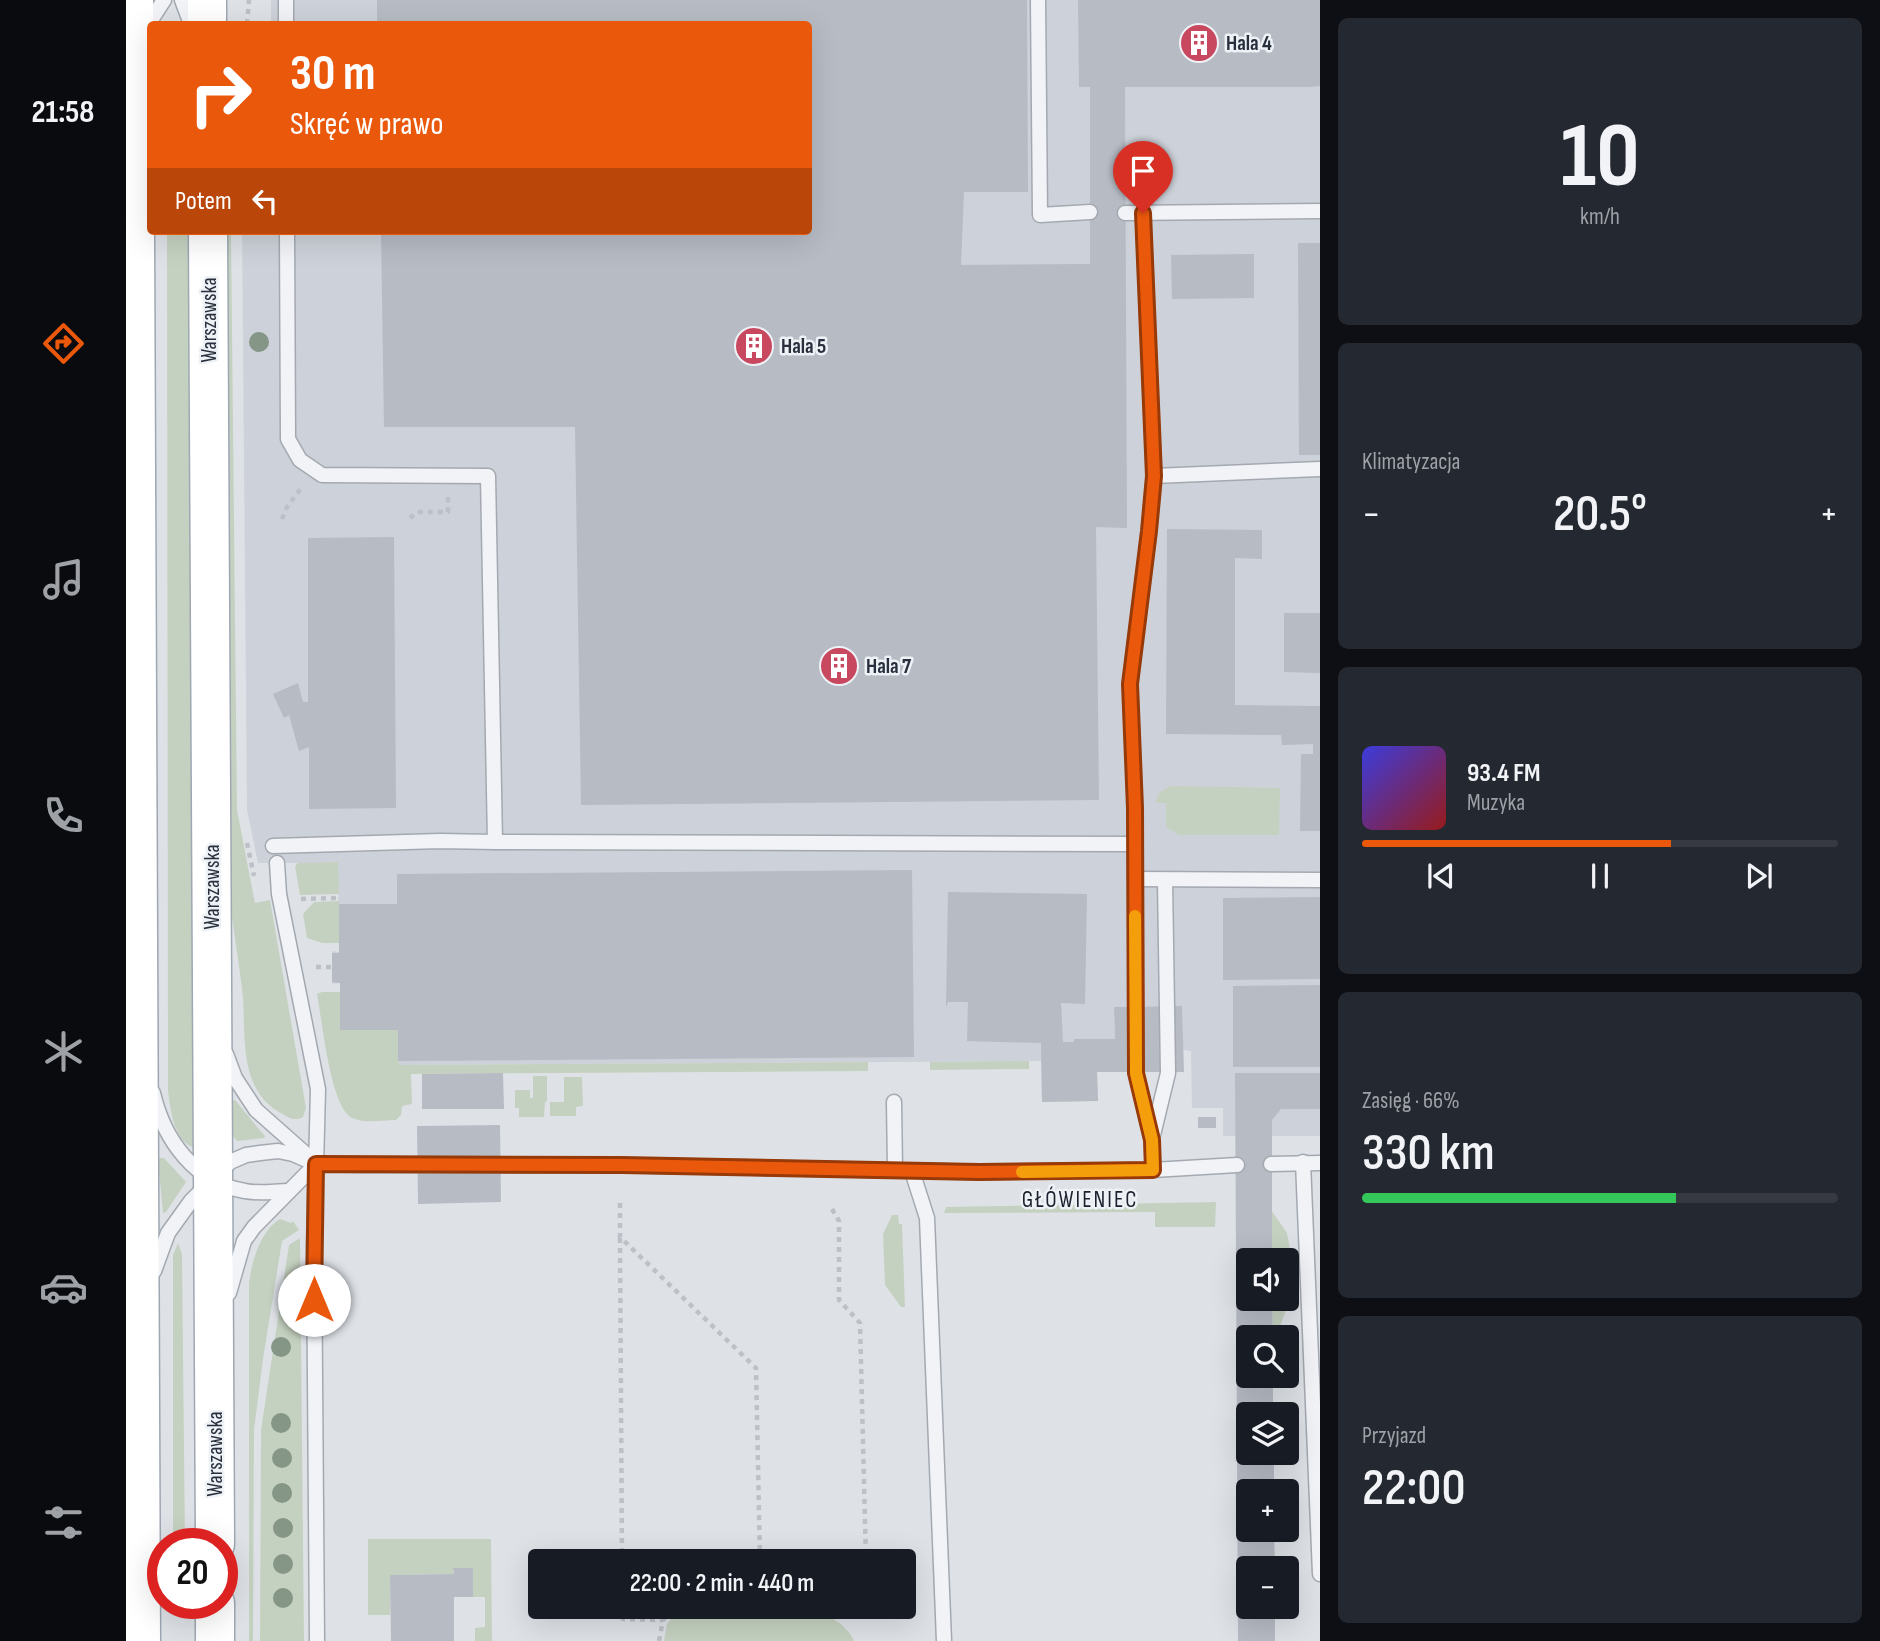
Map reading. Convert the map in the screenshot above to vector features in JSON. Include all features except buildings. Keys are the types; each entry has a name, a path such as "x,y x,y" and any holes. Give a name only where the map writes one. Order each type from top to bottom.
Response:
{"main road":[{"path":"134,0 141,1641"},
{"path":"207,0 207,21"},
{"name":"Warszawska","path":"208,235 215,1528"},
{"path":"215,1619 215,1641"}],"lane":[{"path":"150,21 164,0"},
{"path":"182,0 190,21"},
{"path":"286,0 286,21"},
{"path":"1038,0 1040,215 1090,212"},
{"path":"134,46 147,26"},
{"path":"1125,213 1320,211"},
{"path":"1143,213 1154,476 1130,684 1135,845 1136,1073 1152,1140 1153,1170"},
{"path":"287,235 288,439 300,460 322,474 488,476 495,842"},
{"path":"1154,476 1320,469"},
{"path":"273,846 440,841 1135,845"},
{"path":"277,863 279,894 318,1088 314,1261 317,1641"},
{"path":"1135,879 1320,880"},
{"path":"1152,1140 1168,1073 1166,881"},
{"path":"213,998 224,1048 241,1088 262,1117 316,1164"},
{"path":"139,1034 155,1102 167,1132 188,1163 214,1180 246,1192 289,1191"},
{"path":"894,1102 895,1170"},
{"path":"140,1328 156,1263 168,1233 191,1201 230,1162 246,1155 278,1152 293,1154 316,1164 621,1165 865,1171 1153,1170 1237,1165"},
{"path":"1303,1162 1320,1574"},
{"path":"1271,1164 1320,1163"},
{"path":"214,1381 229,1290 244,1241 254,1227 316,1164"},
{"path":"912,1171 927,1218 944,1641"}],"path":[{"path":"247,21 249,0"},
{"path":"410,517 417,512 448,512 448,495 472,475"},
{"path":"282,519 298,492"},
{"path":"297,899 339,898"},
{"path":"308,967 332,967"},
{"path":"620,1203 622,1549"},
{"path":"832,1209 839,1221 839,1300 860,1323 866,1549"},
{"path":"620,1237 755,1368 760,1549"},
{"path":"623,1619 663,1620 659,1641"}],"shaded area":[{"path":"271,0 1320,0 1320,1136 1223,1136 1223,1108 1192,1108 1191,1051 1183,1050 1182,1006 1114,1007 1115,1039 1096,1039 1098,1101 1042,1102 1041,1061 398,1065 398,1030 340,1030 340,983 332,984 332,951 339,952 338,863 258,863 247,810 242,235 812,235 812,21 271,21"}],"green space":[{"path":"167,235 191,235 196,1146 192,1147 186,1143 177,1131 168,1091"},
{"path":"226,235 231,235 237,810 255,903 270,900 306,1108 303,1117 297,1119 285,1116 265,1101 250,1073 230,902"},
{"path":"1171,786 1280,788 1279,835 1179,835 1166,827 1166,803 1155,803 1160,792"},
{"path":"338,862 339,894 300,895 295,866 298,863"},
{"path":"339,901 340,943 322,943 307,938 303,914 314,902"},
{"path":"340,992 340,1030 398,1030 399,1065 868,1062 868,1071 411,1074 412,1104 402,1106 401,1115 396,1120 362,1121 352,1118 344,1111 338,1098 324,1041 317,994"},
{"path":"1029,1061 1029,1069 930,1070 930,1062"},
{"path":"533,1076 547,1076 544,1117 519,1117 519,1108 515,1108 515,1090 530,1090 530,1098 533,1098"},
{"path":"564,1077 582,1077 583,1106 576,1107 576,1116 550,1116 550,1102 564,1102"},
{"path":"235,1100 264,1138 237,1141 231,1134 232,1101"},
{"path":"164,1158 186,1182 163,1213 158,1160"},
{"path":"1216,1202 1215,1227 1155,1227 1155,1212 944,1213 946,1207"},
{"path":"1271,1210 1287,1233 1290,1248 1272,1248"},
{"path":"892,1215 898,1215 899,1224 902,1224 905,1307 901,1307 885,1285 883,1234"},
{"path":"280,1219 291,1223 293,1221 299,1230 282,1241 254,1430 253,1641 249,1641 249,1283 252,1265 262,1239"},
{"path":"300,1238 304,1641 260,1641 261,1430 289,1245"},
{"path":"178,1243 182,1254 185,1528 173,1528 173,1255"},
{"path":"1272,1311 1286,1311 1280,1325 1273,1325"},
{"path":"368,1539 491,1539 492,1641 475,1641 475,1628 485,1627 485,1597 473,1597 453,1569 454,1574 391,1575 390,1615 368,1615"},
{"path":"671,1619 833,1619 854,1641 664,1641 667,1624"}],"slow traffic":[{"path":"1022,1172 1153,1170 1152,1140 1136,1073 1135,916"}],"place":[{"name":"Hala 4","path":"1199,43"},
{"name":"Hala 5","path":"754,346"},
{"name":"Hala 7","path":"839,666"}],"district":[{"name":"GŁÓWIENIEC","path":"1080,1199"}],"route":[{"path":"314,1300 316,1164 621,1165 979,1172 1153,1170 1152,1140 1136,1073 1135,808 1130,684 1154,476 1143,213"}]}
